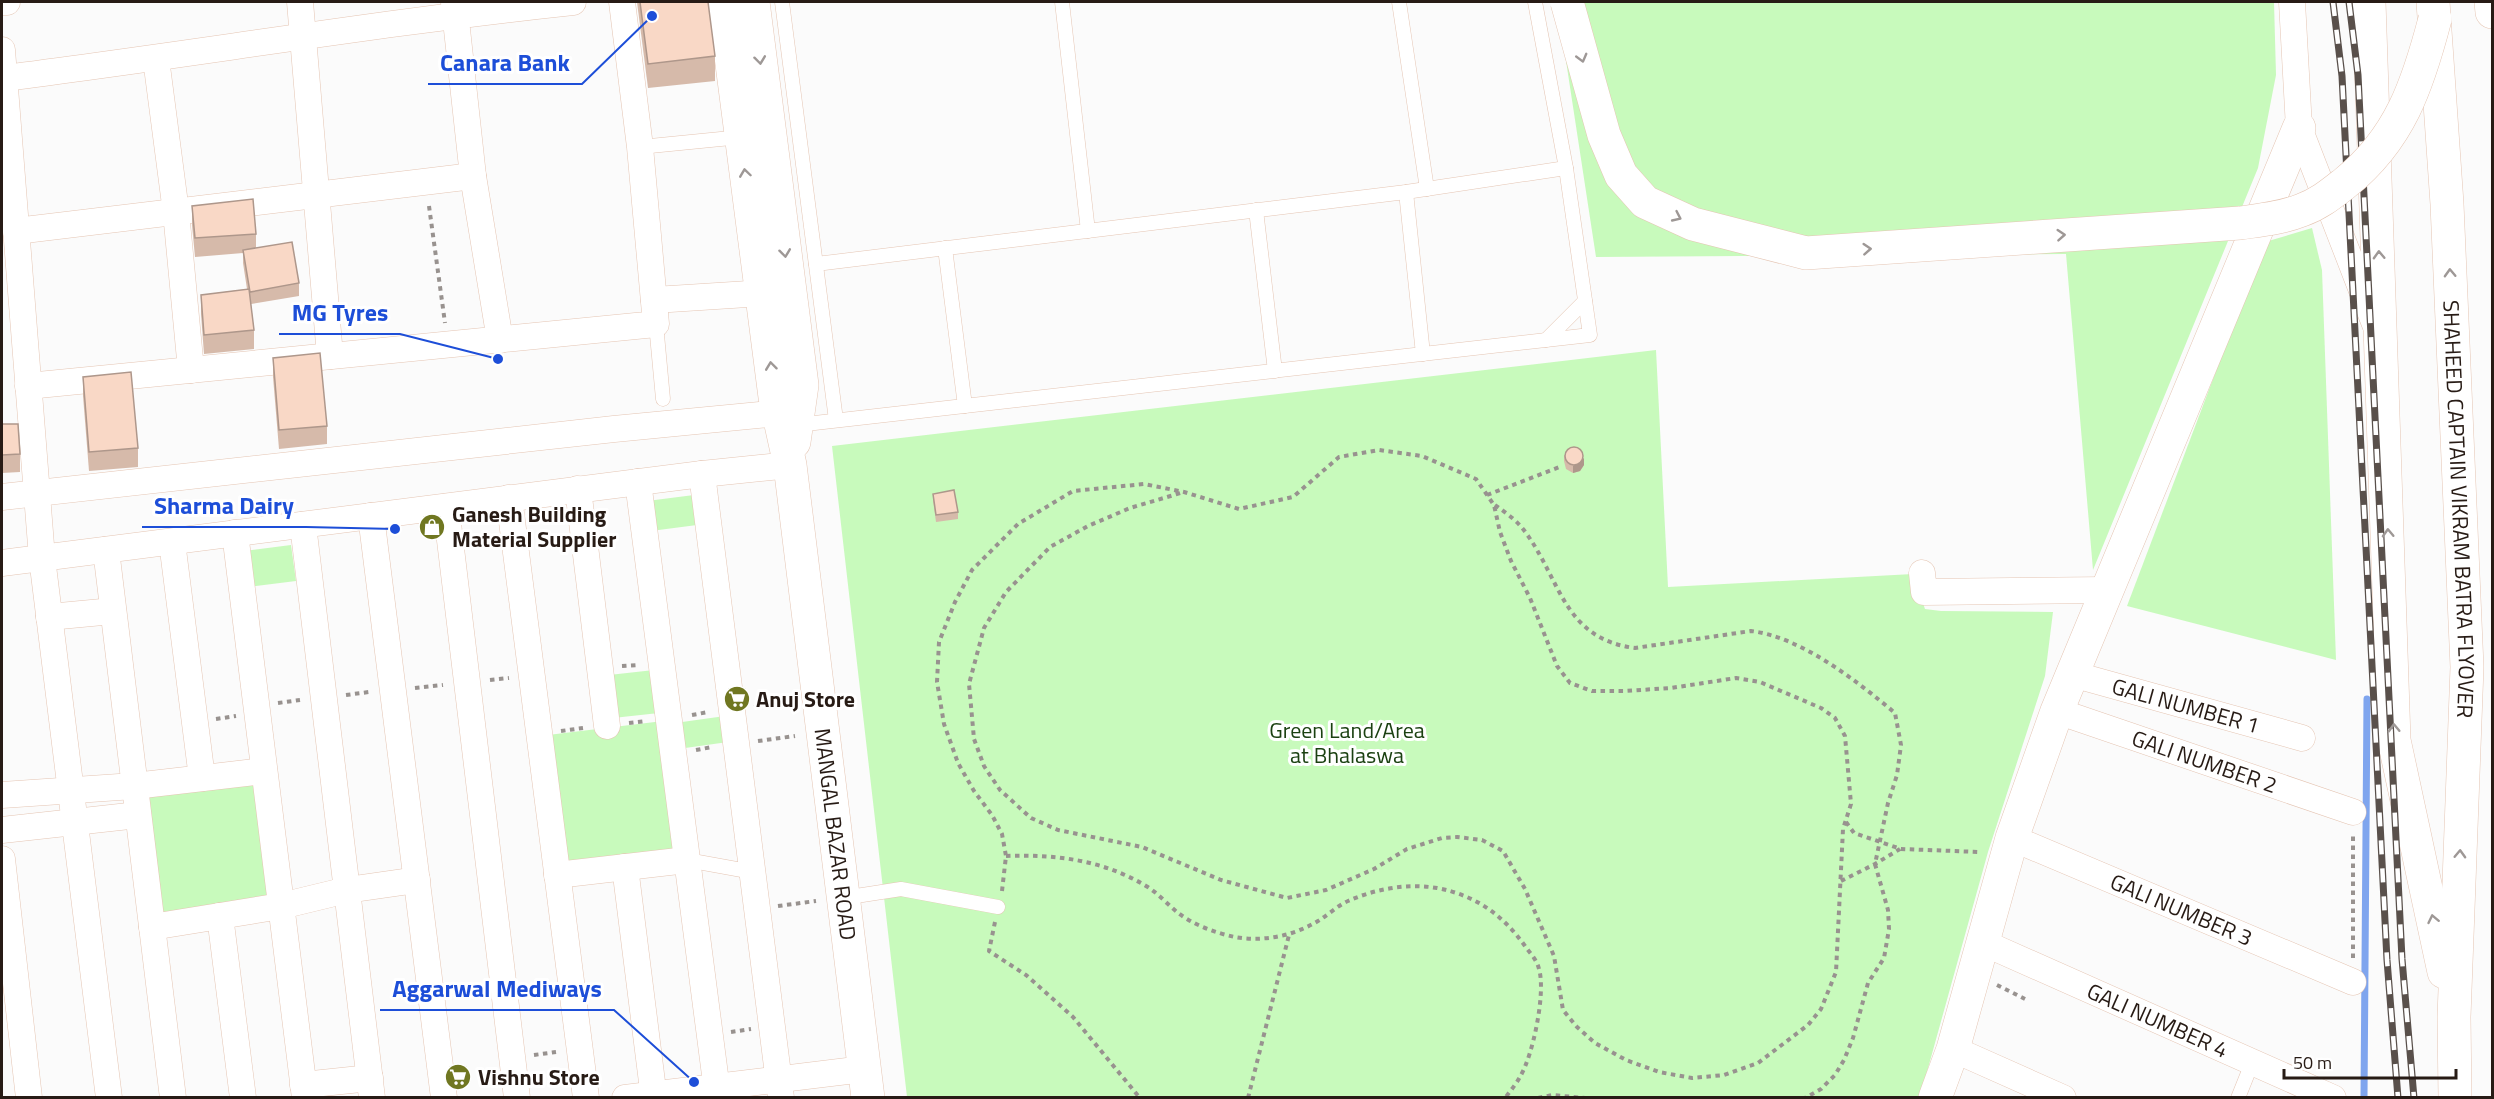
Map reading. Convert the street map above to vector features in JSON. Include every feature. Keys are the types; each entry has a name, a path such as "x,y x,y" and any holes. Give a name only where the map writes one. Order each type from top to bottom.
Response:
{"main road":[{"path":"724,2 741,137 776,293"},
{"path":"753,2 776,293"},
{"path":"1567,2 1604,135 1621,175 1645,202 1693,224 1806,253 2240,223 2271,219 2302,210 2326,198 2377,154 2398,122 2413,92 2434,10"},
{"path":"2369,2 2394,740 2454,1017 2455,1098"},
{"path":"2491,2 2493,12"},
{"name":"SHAHEED CAPTAIN VIKRAM BATRA FLYOVER","path":"2434,10 2447,204 2468,667 2454,1017"},
{"path":"1935,1098 1953,1049 2010,845 2057,711 2299,128"},
{"name":"MANGAL BAZAR ROAD","path":"776,293 775,397 786,421 866,1083"}],"street":[{"path":"2,2 7,2"},
{"path":"300,2 330,356"},
{"path":"4,92 156,59 304,37 455,8 573,2"},
{"path":"622,2 640,147 655,312"},
{"path":"2292,2 2299,128 2382,341"},
{"path":"455,8 473,176 500,340"},
{"path":"2,50 16,231 10,267 28,386 42,558 109,1098"},
{"path":"156,59 176,212 191,370"},
{"path":"16,231 473,176"},
{"path":"28,386 500,340 776,293"},
{"path":"2,497 590,431 786,421"},
{"path":"2,563 578,489 790,465"},
{"path":"702,474 780,1088"},
{"path":"638,482 717,1092"},
{"path":"578,489 607,726"},
{"path":"509,498 586,1098"},
{"path":"446,507 517,1098"},
{"path":"371,516 444,1098"},
{"path":"235,533 304,1091 371,1088 303,525"},
{"path":"172,542 202,778"},
{"path":"106,550 173,1098"},
{"path":"1922,573 1924,592 2107,590"},
{"path":"49,617 113,612"},
{"name":"GALI NUMBER 1","path":"2072,674 2302,738"},
{"name":"GALI NUMBER 2","path":"2057,711 2353,812"},
{"path":"2,795 134,786 264,771"},
{"path":"2,830 138,815"},
{"name":"GALI NUMBER 3","path":"2010,845 2353,982"},
{"path":"2,859 8,977 29,1098"},
{"path":"557,875 687,860"},
{"path":"625,867 654,1096"},
{"path":"152,927 281,906 347,890 417,880"},
{"path":"220,916 243,1098"},
{"name":"GALI NUMBER 4","path":"1984,943 2333,1098"},
{"path":"1953,1049 2062,1098"},
{"path":"625,1098 866,1083"}],"lane":[{"path":"782,2 836,420"},
{"path":"1062,2 1088,231"},
{"path":"1399,2 1426,189"},
{"path":"786,421 836,420 1590,335 1566,168 1536,2"},
{"path":"640,147 741,137"},
{"path":"816,264 1406,192 1566,168"},
{"path":"1406,192 1423,354"},
{"path":"1256,210 1275,371"},
{"path":"945,248 965,406"},
{"path":"1546,340 1585,301"},
{"path":"655,312 663,399"},
{"path":"687,860 753,872"},
{"path":"843,898 900,889 998,907"},
{"path":"2238,1098 2253,1063"}],"path":[{"path":"425,182 448,345"},
{"path":"1140,1098 1073,1017 1026,975 989,951 1005,880 1006,856 1002,834 958,763 944,724 937,682 939,642 955,602 972,570 1018,524 1073,491 1144,484 1184,492 1239,509 1293,498 1339,457 1378,450 1422,456 1476,479 1494,505 1513,518 1527,533 1563,601 1580,624 1598,637 1617,646 1635,648 1751,631 1770,633 1831,665 1895,713 1901,745 1897,775 1875,864 1887,910 1888,929 1884,958 1868,983 1853,1038 1839,1068 1821,1089 1805,1098"},
{"path":"1487,495 1562,466"},
{"path":"1184,492 1130,508 1088,526 1050,547 1006,592 984,628 969,684 974,739 984,766 1000,790 1031,818 1058,830 1142,847 1221,880 1287,898 1326,890 1374,869 1407,849 1442,838 1482,840 1503,851 1510,859 1554,956 1563,1010 1576,1027 1595,1043 1626,1060 1659,1072 1692,1078 1724,1075 1758,1063 1808,1025 1821,1009 1836,972 1845,822 1851,804 1845,736 1836,718 1821,708 1760,682 1737,678 1671,688 1625,691 1592,690 1570,683 1557,666 1530,598 1511,561 1500,532 1494,505"},
{"path":"600,668 662,662"},
{"path":"194,722 257,713"},
{"path":"2353,812 2353,982"},
{"path":"1845,822 1854,833 1901,849 2010,845"},
{"path":"1841,881 1901,849"},
{"path":"1006,856 1041,855 1075,859 1126,876 1147,887 1179,914 1215,932 1256,939 1289,935 1316,922 1346,902 1384,889 1414,886 1436,888 1459,894 1498,914 1512,927 1535,960 1539,970 1540,999 1529,1056 1521,1076 1505,1098"},
{"path":"757,909 843,898"},
{"path":"1248,1098 1289,935"},
{"path":"710,1035 772,1026"},
{"path":"513,1057 580,1050"},
{"path":"1538,1098 1552,1095 1585,1098"}],"green space":[{"path":"1557,2 2274,2 2276,75 2258,168 2093,570 2066,254 1596,257"},
{"path":"2312,228 2322,270 2336,660 2127,606 2265,242"},
{"name":"Green Land/Area at Bhalaswa","path":"1656,350 1668,587 1913,574 1925,609 2053,612 2045,676 1988,852 1920,1097 907,1097 832,446"},
{"path":"694,495 697,525 651,531 647,501"},
{"path":"291,545 296,581 248,587 244,551"},
{"path":"654,670 659,713 613,718 609,675"},
{"path":"725,716 728,742 678,749 675,723"},
{"path":"663,721 677,853 564,868 548,735"},
{"path":"253,780 269,903 162,917 146,795"}],"building":[{"path":"640,2 708,2 715,56 648,64"},
{"path":"253,199 256,234 195,238 192,206"},
{"path":"292,242 299,283 250,292 243,250"},
{"path":"249,289 254,330 204,335 201,295"},
{"path":"320,353 327,426 279,430 273,358"},
{"path":"131,372 138,448 89,452 83,377"},
{"path":"2,424 18,424 20,454 2,455"},
{"path":"1570,447 1578,447 1583,452 1581,463 1570,465 1565,460 1565,452"},
{"path":"954,490 958,512 936,515 933,494"}],"waterway":[{"path":"2364,1098 2367,699"}],"railway":[{"path":"2333,2 2342,76 2387,960 2398,1098"},
{"path":"2349,2 2358,75 2402,959 2414,1098"}],"place":[{"name":"Canara Bank","path":"652,16"},
{"name":"MG Tyres","path":"498,359"},
{"name":"Ganesh Building Material Supplier","path":"432,527"},
{"name":"Sharma Dairy","path":"395,529"},
{"name":"Anuj Store","path":"737,699"},
{"name":"Vishnu Store","path":"458,1077"},
{"name":"Aggarwal Mediways","path":"694,1082"}]}
